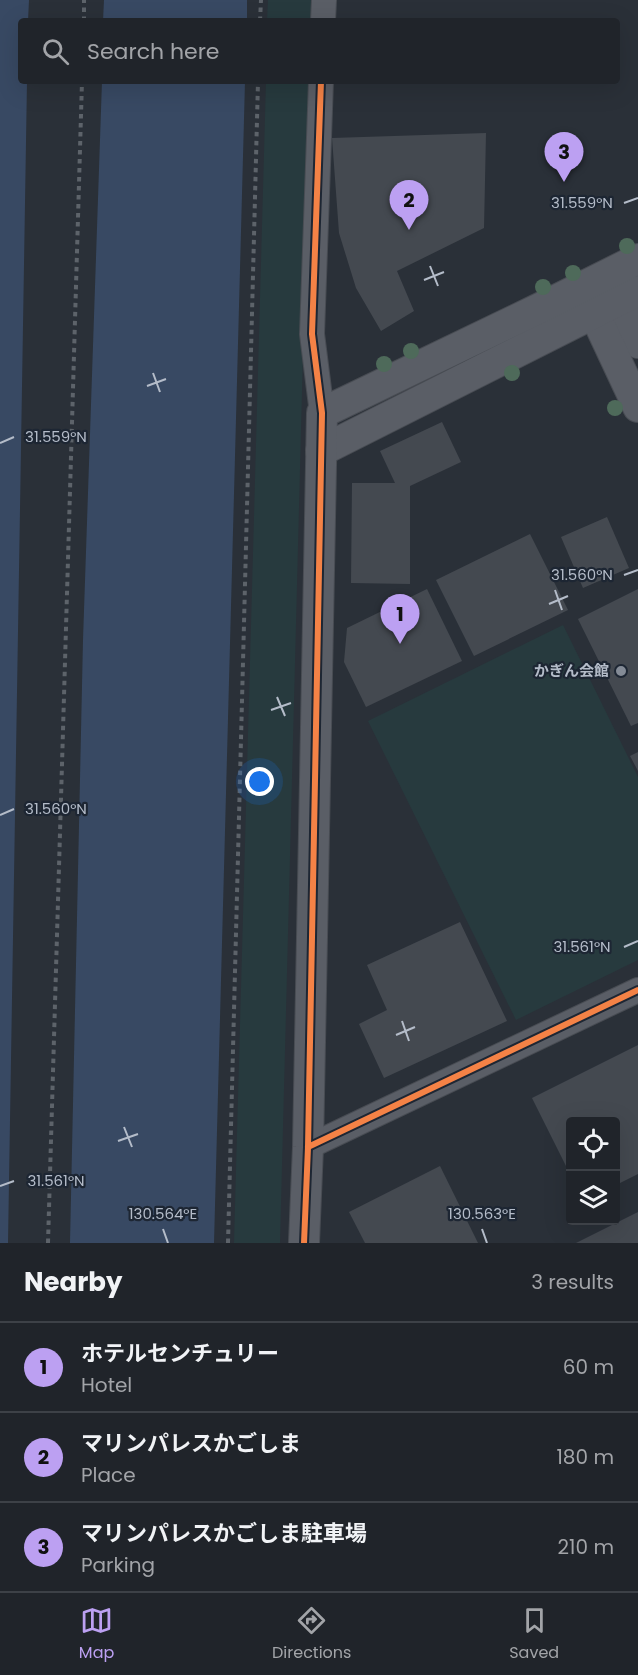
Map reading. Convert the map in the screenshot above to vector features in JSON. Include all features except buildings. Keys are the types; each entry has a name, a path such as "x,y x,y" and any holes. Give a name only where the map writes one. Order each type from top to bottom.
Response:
{"street":[{"path":"323,18 324,0"},
{"path":"304,1243 308,1147 322,413 312,334 321,84"},
{"path":"322,413 638,259"},
{"path":"595,280 617,302 638,343"},
{"path":"321,452 617,302"},
{"path":"617,302 638,406"},
{"path":"308,1147 638,990"}],"path":[{"path":"84,0 84,18"},
{"path":"260,18 261,0"},
{"path":"48,1243 82,84"},
{"path":"228,1243 258,84"}],"green space":[{"path":"268,0 312,0 312,18 267,18"},
{"path":"266,84 310,84 280,1243 234,1243"},
{"path":"563,625 638,777 638,960 516,1020 368,721"}],"water":[{"path":"0,0 29,0 28,18 18,18 18,84 27,84 8,1243 0,1243"},
{"path":"104,0 247,0 247,18 103,18"},
{"path":"102,84 245,84 214,1243 70,1243 83,640"}],"cycle path":[{"path":"304,1243 308,1147 322,413 312,334 321,84"},
{"path":"308,1147 638,990"}],"place":[{"name":"マリンパレスかごしま駐車場","path":"564,182"},
{"name":"マリンパレスかごしま","path":"409,230"},
{"name":"ホテルセンチュリー","path":"400,644"},
{"name":"かぎん会館","path":"621,671"}]}
